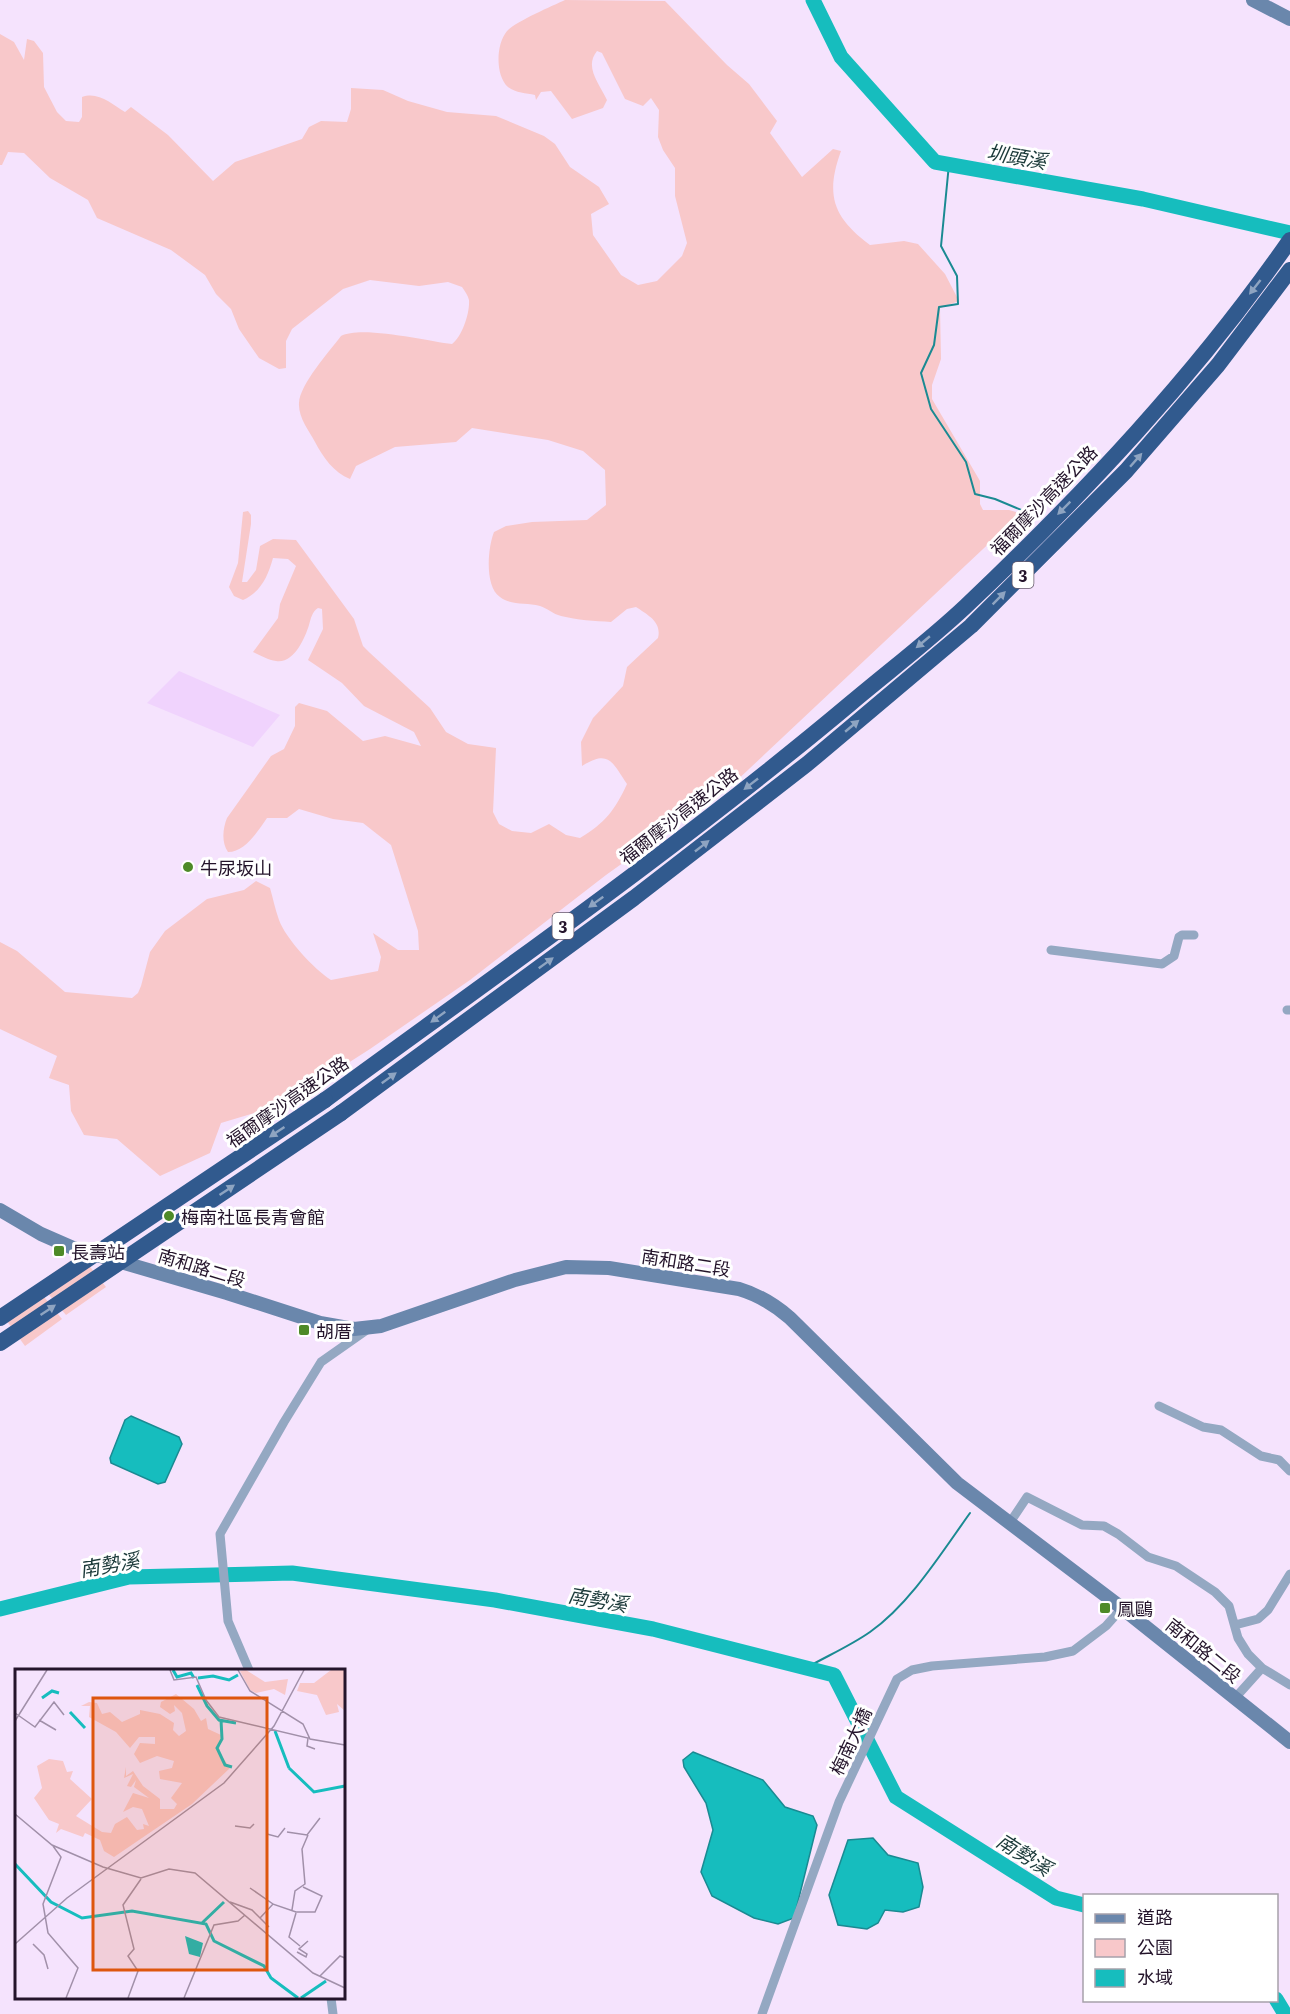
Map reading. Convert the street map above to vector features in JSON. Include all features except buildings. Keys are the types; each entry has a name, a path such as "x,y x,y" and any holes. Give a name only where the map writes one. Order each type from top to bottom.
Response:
{"highway":[{"name":"福爾摩沙高速公路","path":"0,1318 325,1100 626,880 797,748 964,608 1088,484 1203,356 1290,240"},
{"name":"福爾摩沙高速公路","path":"0,1343 341,1113 634,898 807,764 971,626 1126,471 1218,365 1290,270"}],"main road":[{"path":"1253,0 1290,19"},
{"name":"南和路二段","path":"0,1210 41,1234 73,1248 320,1323 354,1329 381,1326 515,1280 566,1267 609,1268 758,1294 790,1318 957,1483 1122,1608 1290,1742"}],"street":[{"path":"1051,950 1107,955 1118,959 1162,964 1174,956 1182,935 1194,935"},
{"path":"248,1669 228,1621 220,1534 321,1362 368,1329"},
{"path":"1159,1407 1203,1427 1221,1430 1261,1456 1280,1460 1290,1471"},
{"path":"1009,1524 1027,1497 1082,1525 1104,1526 1148,1557 1176,1566 1215,1592 1229,1606 1238,1638 1248,1654 1262,1668 1290,1685"},
{"path":"1235,1625 1258,1618 1268,1610 1290,1574"},
{"name":"梅南大橋","path":"762,2014 839,1802 897,1679 912,1670 932,1666 1045,1657 1073,1651 1106,1626 1122,1608"},
{"path":"1240,1702 1262,1668"},
{"path":"331,1999 333,2014"}],"shaded area":[{"path":"179,671 280,715 253,747 147,703"}],"green space":[{"path":"565,0 665,1 727,65 749,84 777,121 770,133 802,177 833,149 841,151 836,167 833,193 840,215 857,235 870,245 904,241 918,244 945,274 959,301 940,308 941,359 932,385 932,399 980,481 980,504 983,510 1009,510 1016,512 1016,518 732,785 606,875 470,980 370,1049 284,1104 221,1123 210,1153 160,1176 117,1139 84,1135 71,1111 69,1085 49,1078 57,1056 0,1029 0,942 17,951 65,992 132,998 141,986 150,952 165,931 207,899 244,890 256,881 270,888 279,920 294,944 331,980 378,971 381,957 373,933 398,950 419,950 418,931 391,845 363,823 333,819 299,809 287,818 267,818 240,849 228,852 224,844 224,826 227,818 271,756 284,749 295,726 295,707 299,703 327,711 363,741 385,736 421,746 414,732 364,706 342,683 308,660 323,629 322,609 318,608 314,611 302,643 288,658 282,661 267,659 253,652 278,618 280,604 296,566 288,559 273,558 266,577 255,593 243,600 234,596 229,587 238,563 243,512 248,511 251,515 251,524 242,582 247,582 256,570 260,546 273,539 296,540 354,619 363,646 430,708 446,732 468,744 496,748 493,812 499,824 512,831 531,833 549,824 566,835 580,838 603,821 613,809 627,784 613,764 604,758 582,766 581,742 593,718 623,686 627,667 658,638 659,632 653,619 636,607 627,609 611,622 573,618 558,615 540,606 505,600 495,592 491,584 489,556 494,532 506,526 532,522 587,520 606,505 605,470 583,451 548,440 472,428 456,442 395,447 356,466 350,479 330,464 307,429 299,408 301,395 316,368 341,336 350,333 378,333 452,344 465,324 468,311 469,300 462,287 448,282 419,286 370,280 343,289 292,329 286,341 286,368 279,369 259,358 239,329 231,309 216,294 205,275 171,250 97,218 88,200 50,178 24,153 8,152 0,165 0,34 14,42 24,60 27,39 34,41 43,53 44,87 57,112 66,121 79,122 82,117 82,97 94,96 105,99 125,112 131,107 168,135 213,181 235,162 302,139 309,127 321,121 347,122 351,109 351,88 383,90 408,101 447,112 496,116 544,136 555,144 570,167 599,187 609,204 591,214 593,235 621,275 638,285 657,281 682,256 687,243 675,196 675,168 663,150 658,137 659,110 651,98 643,106 625,99 602,53 597,51 593,57 592,69 607,100 603,108 572,119 551,91 541,92 536,100 535,95 518,92 508,87 501,75 499,51 507,31 525,19"},
{"path":"80,1254 106,1287 66,1315 39,1283"},
{"path":"36,1287 62,1319 25,1346 1,1313"}],"water":[{"path":"131,1416 179,1437 182,1444 165,1482 158,1484 111,1463 110,1458 125,1420"},
{"path":"693,1752 763,1780 785,1807 813,1816 817,1825 794,1918 778,1924 754,1918 712,1896 701,1872 713,1830 706,1803 684,1767 683,1760"},
{"path":"873,1838 888,1855 918,1863 923,1887 919,1907 903,1912 885,1910 878,1923 867,1929 838,1925 829,1895 848,1840"}],"waterway":[{"name":"圳頭溪","path":"813,0 841,57 935,162 1143,199 1290,233"},
{"path":"949,164 941,246 957,276 958,304 939,307 934,345 921,373 931,409 966,462 975,494 995,499 1031,514"},
{"path":"806,1668 855,1642 899,1607 924,1577 970,1513"},
{"name":"南勢溪","path":"0,1609 129,1577 292,1573 495,1600 653,1629 834,1675 896,1797 1056,1898 1083,1905"},
{"name":"南勢溪","path":"1278,2002 1285,2014"}],"place":[{"name":"牛尿坂山","path":"188,867"},
{"name":"梅南社區長青會館","path":"169,1216"},
{"name":"長壽站","path":"59,1251"},
{"name":"胡厝","path":"304,1330"},
{"name":"鳳鷗","path":"1105,1608"}]}
